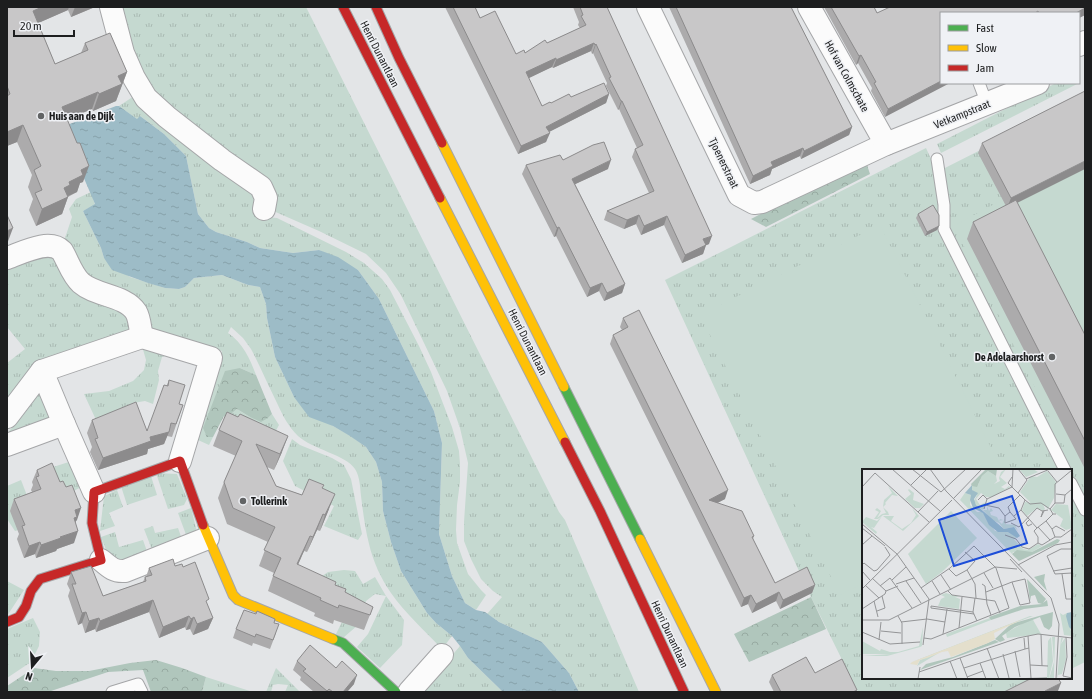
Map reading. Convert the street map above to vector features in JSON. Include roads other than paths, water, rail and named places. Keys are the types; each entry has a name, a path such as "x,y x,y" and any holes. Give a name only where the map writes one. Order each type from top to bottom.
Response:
{"main road":[{"name":"Henri Dunantlaan","path":"343,7 600,511 684,692"},
{"name":"Henri Dunantlaan","path":"376,7 399,58 551,358 716,692"},
{"path":"7,622 19,617 26,606 31,591 40,580 101,560 92,523 94,492 180,461 208,538 233,595 238,600 343,643 396,692"}],"street":[{"path":"111,7 124,53 134,78 146,98 167,117 222,160 261,187 266,198 264,209"},
{"name":"Tjoenerstraat","path":"648,7 739,194 754,203 762,202 886,144"},
{"name":"Hof van Colmschate","path":"809,7 886,144"},
{"name":"Vetkampstraat","path":"886,144 1036,84"},
{"path":"7,258 42,245 60,248 76,277 81,283 90,290 131,306 136,313 142,337"},
{"path":"7,417 42,371 142,337 211,358 180,461"},
{"path":"42,371 94,492"},
{"path":"7,445 64,424"},
{"path":"101,560 113,570 119,572 125,571 208,538"},
{"path":"409,692 442,655"}],"lane":[{"path":"979,84 987,104"},
{"path":"937,159 944,205 944,229 1064,469"},
{"path":"1072,484 1085,510"},
{"path":"112,692 138,684 142,692"}],"water":[{"path":"119,106 137,119 140,116 164,134 186,156 198,214 209,228 260,248 293,253 319,250 338,257 358,270 379,299 434,411 442,443 439,534 452,576 465,603 476,610 485,612 499,622 542,642 569,673 579,692 503,692 468,658 452,636 436,623 427,613 401,571 391,542 383,511 382,482 376,462 366,447 350,436 333,426 309,417 294,397 275,357 267,318 266,304 260,287 248,285 222,275 194,278 185,287 179,289 165,288 112,270 104,258 101,248 83,211 95,204 62,127"}],"place":[{"name":"Huis aan de Dijk","path":"41,116"},
{"name":"De Adelaarshorst","path":"1052,357"},
{"name":"Tollerink","path":"243,501"}]}
